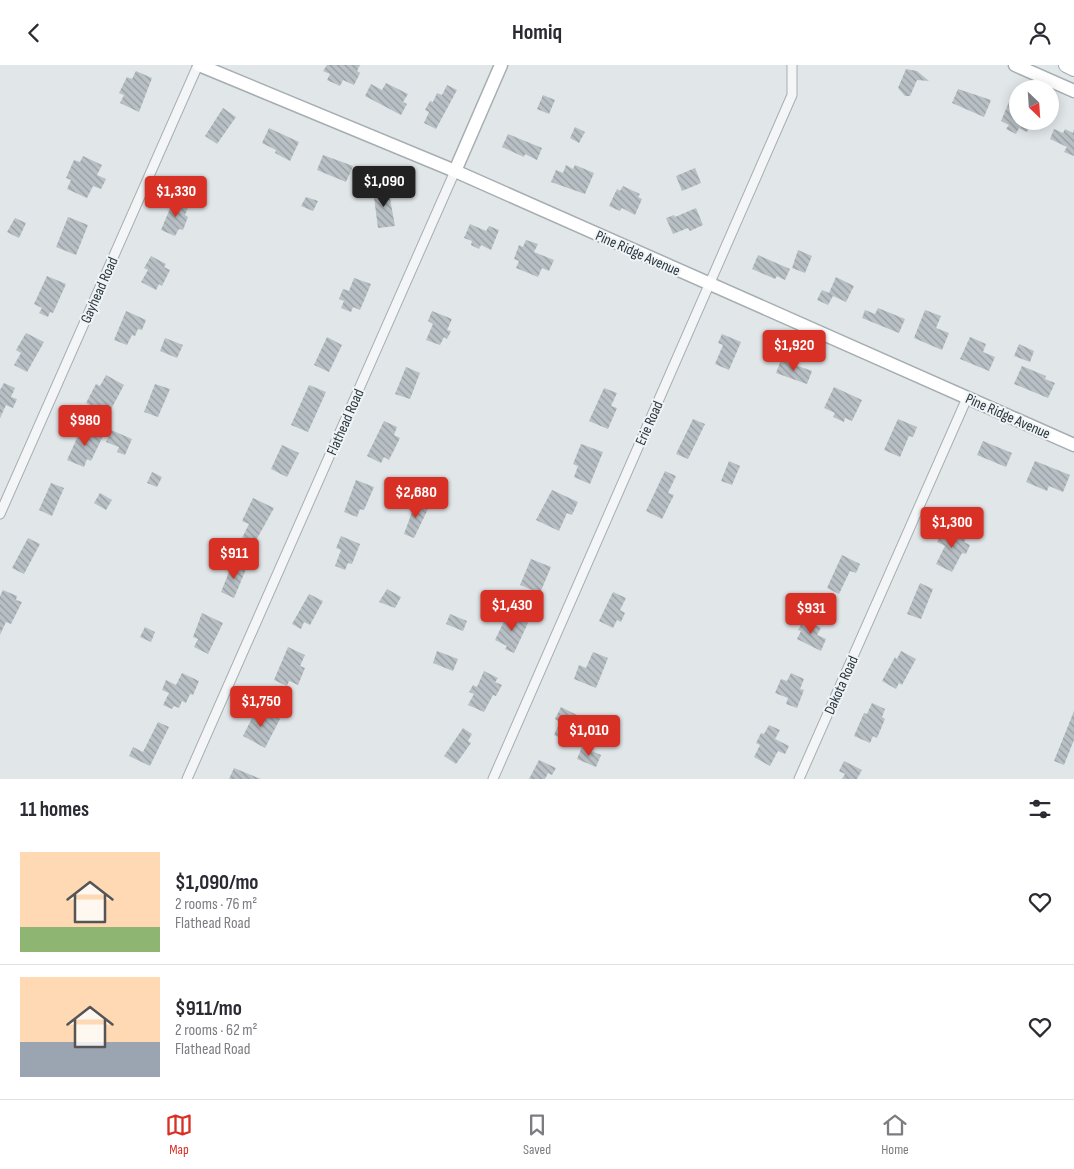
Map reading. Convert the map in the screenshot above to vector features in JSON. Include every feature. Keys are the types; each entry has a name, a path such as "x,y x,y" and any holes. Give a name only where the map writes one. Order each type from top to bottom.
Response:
{"main road":[{"path":"1066,65 1074,69"}],"street":[{"name":"Pine Ridge Avenue","path":"199,65 455,171 1074,445"},
{"name":"Gayhead Road","path":"0,514 199,65"},
{"name":"Flathead Road","path":"188,779 502,65"},
{"name":"Erie Road","path":"493,779 792,95 792,65"},
{"path":"1016,65 1074,91"},
{"name":"Dakota Road","path":"799,779 967,398"}],"building":[{"path":"327,65 360,65 357,71 360,73 354,85 343,80 340,86 327,80 330,74 323,71"},
{"path":"906,69 917,71 929,81 917,80 910,96 905,96 898,88"},
{"path":"136,71 152,78 139,112 120,103 124,95 119,93 127,77 132,79"},
{"path":"386,83 408,94 403,102 407,104 401,115 365,96 371,84 382,90"},
{"path":"447,85 457,90 436,129 424,123 429,112 425,110 430,101 433,102 437,93 442,95"},
{"path":"958,89 991,100 984,117 952,103"},
{"path":"543,95 555,100 549,114 537,109"},
{"path":"1009,102 1009,125 1001,121"},
{"path":"223,108 236,117 217,144 205,136"},
{"path":"1009,125 1009,130 1018,130 1016,134 1006,129"},
{"path":"575,127 585,132 579,143 570,138"},
{"path":"269,128 299,142 290,161 275,153 276,150 262,143"},
{"path":"1065,129 1073,133 1074,129 1074,156 1064,152 1067,147 1050,139 1054,130 1063,133"},
{"path":"508,134 542,148 537,160 525,154 524,157 502,147"},
{"path":"323,155 353,166 346,182 317,170"},
{"path":"83,156 102,165 97,175 106,179 101,189 93,186 87,198 67,189 71,180 66,178 74,160 80,162"},
{"path":"566,165 573,169 575,165 594,173 585,194 551,182 556,170 563,173"},
{"path":"695,168 701,183 682,191 676,176"},
{"path":"623,186 640,194 638,197 642,199 635,215 622,208 620,211 609,206 617,189 620,191"},
{"path":"388,188 395,226 378,228 373,190"},
{"path":"306,197 318,201 313,211 301,206"},
{"path":"174,199 189,205 185,215 188,217 183,230 179,229 175,236 161,230"},
{"path":"696,208 703,225 690,231 688,228 673,234 666,218 674,215 675,217"},
{"path":"68,217 88,225 76,255 56,247"},
{"path":"15,218 26,223 19,238 7,232"},
{"path":"470,224 486,231 489,226 499,230 491,250 481,245 479,249 471,245 472,241 464,238"},
{"path":"526,240 538,244 534,252 554,260 549,271 542,268 538,277 516,268 519,261 514,259 519,245 523,247"},
{"path":"798,250 812,256 805,273 792,268"},
{"path":"758,255 790,269 785,280 777,276 775,279 752,269"},
{"path":"151,256 166,264 164,267 170,270 162,286 159,284 156,290 141,282 148,270 144,268"},
{"path":"47,276 66,284 53,313 50,312 48,317 39,313 42,308 34,304"},
{"path":"836,277 854,286 846,302 833,296 828,305 817,300 822,290 829,293"},
{"path":"354,278 371,284 360,310 353,307 351,312 341,308 344,301 339,299 343,289 349,291"},
{"path":"878,308 905,319 899,333 862,318 865,310 875,314"},
{"path":"925,310 941,316 936,328 949,333 942,350 914,338"},
{"path":"126,311 146,320 142,330 138,329 135,336 132,335 127,345 114,340"},
{"path":"432,311 452,319 447,330 451,331 447,339 444,337 440,345 426,340 433,324 428,321"},
{"path":"26,333 44,342 27,372 14,365 21,353 16,350"},
{"path":"722,334 741,342 729,370 715,364 723,345 718,343"},
{"path":"327,337 342,345 329,372 314,365"},
{"path":"970,337 986,344 983,352 995,357 989,371 960,359"},
{"path":"165,338 183,345 177,358 160,351"},
{"path":"1019,344 1034,351 1030,362 1014,356"},
{"path":"781,360 812,371 807,384 776,373"},
{"path":"1022,366 1046,376 1045,379 1055,383 1048,398 1014,384"},
{"path":"406,367 420,373 410,399 395,394"},
{"path":"106,375 124,385 108,415 86,403 96,384 100,386"},
{"path":"4,383 15,388 11,397 17,399 13,408 6,405 0,418 0,390"},
{"path":"155,384 170,389 158,417 144,412"},
{"path":"309,385 326,392 308,432 291,425"},
{"path":"834,387 862,400 852,421 845,418 844,422 833,417 835,413 824,408"},
{"path":"604,388 617,393 611,406 617,408 608,429 589,421"},
{"path":"693,419 705,424 688,459 676,454"},
{"path":"898,419 917,427 913,437 909,436 900,457 884,450"},
{"path":"384,421 397,427 394,435 400,438 389,460 384,457 381,463 367,456"},
{"path":"82,427 103,436 91,461 87,459 84,467 67,460"},
{"path":"111,430 132,439 125,455 117,452 119,447 106,442"},
{"path":"983,441 1012,453 1006,467 977,455"},
{"path":"581,444 603,452 590,484 574,477 578,466 573,464"},
{"path":"282,445 299,453 287,477 271,469"},
{"path":"729,461 740,466 732,485 721,481"},
{"path":"1035,461 1070,475 1063,492 1049,486 1047,491 1026,482"},
{"path":"665,471 676,476 668,493 674,495 662,519 646,511"},
{"path":"152,472 162,477 157,487 147,483"},
{"path":"356,480 374,487 364,510 360,509 357,517 344,512"},
{"path":"51,483 64,488 52,516 39,510"},
{"path":"552,490 578,502 572,515 567,513 559,531 536,520"},
{"path":"100,493 112,500 106,510 94,503"},
{"path":"253,498 274,508 254,544 242,538 249,524 242,521"},
{"path":"416,501 429,507 414,538 404,534"},
{"path":"955,528 968,535 964,542 970,545 966,554 962,553 952,572 936,564 945,546 937,542 942,532 951,537"},
{"path":"341,536 360,544 352,564 348,563 345,570 335,566 341,550 336,548"},
{"path":"28,538 40,544 24,574 12,568"},
{"path":"842,555 860,564 856,573 850,571 839,594 827,588"},
{"path":"531,559 551,567 540,593 520,585"},
{"path":"233,562 247,567 234,598 221,592"},
{"path":"920,583 933,589 921,619 907,614"},
{"path":"387,589 401,597 395,608 379,602"},
{"path":"3,590 17,596 16,600 22,602 11,624 6,622 0,635 0,596"},
{"path":"613,592 626,598 620,610 625,613 621,622 617,620 613,628 599,621"},
{"path":"309,594 323,601 310,625 304,622 301,629 292,624"},
{"path":"202,613 223,623 208,654 194,647 198,639 193,637"},
{"path":"508,613 528,623 514,653 505,649 507,646 495,640"},
{"path":"450,614 467,621 463,631 446,624"},
{"path":"804,619 821,628 817,635 826,639 821,651 797,639 801,631 798,630"},
{"path":"145,627 155,632 151,642 140,637"},
{"path":"288,647 305,655 300,666 305,668 298,685 289,681 287,686 274,680"},
{"path":"437,651 458,659 453,671 433,663"},
{"path":"901,651 916,659 902,685 899,683 896,689 882,681 895,657 897,659"},
{"path":"593,652 608,658 596,688 574,679 579,665 586,668"},
{"path":"484,671 498,678 495,682 502,685 496,696 493,695 484,712 468,705 474,694 469,692 473,685 477,687"},
{"path":"182,673 199,681 193,695 190,694 186,703 182,701 179,708 174,706 172,709 163,705 169,693 162,690 166,680 176,685"},
{"path":"791,673 804,679 800,689 804,690 797,708 786,704 788,698 775,693 781,679 787,681"},
{"path":"872,703 885,709 882,717 885,719 877,738 873,736 870,743 854,736 864,713 867,714"},
{"path":"561,707 579,716 567,741 554,735 560,722 555,719"},
{"path":"257,708 280,719 265,748 243,736"},
{"path":"1074,711 1074,740 1064,765 1054,761"},
{"path":"158,722 169,727 150,766 129,756 133,747 143,752"},
{"path":"769,725 780,730 775,739 789,746 785,754 778,751 770,766 754,757 760,745 756,743 761,733 764,734"},
{"path":"463,728 472,734 468,741 471,743 456,764 444,756"},
{"path":"582,747 601,755 596,767 577,759"},
{"path":"539,760 556,768 552,775 548,773 545,779 529,779"},
{"path":"844,761 862,770 857,779 842,779 845,774 839,771"},
{"path":"234,768 261,779 229,779"}]}
